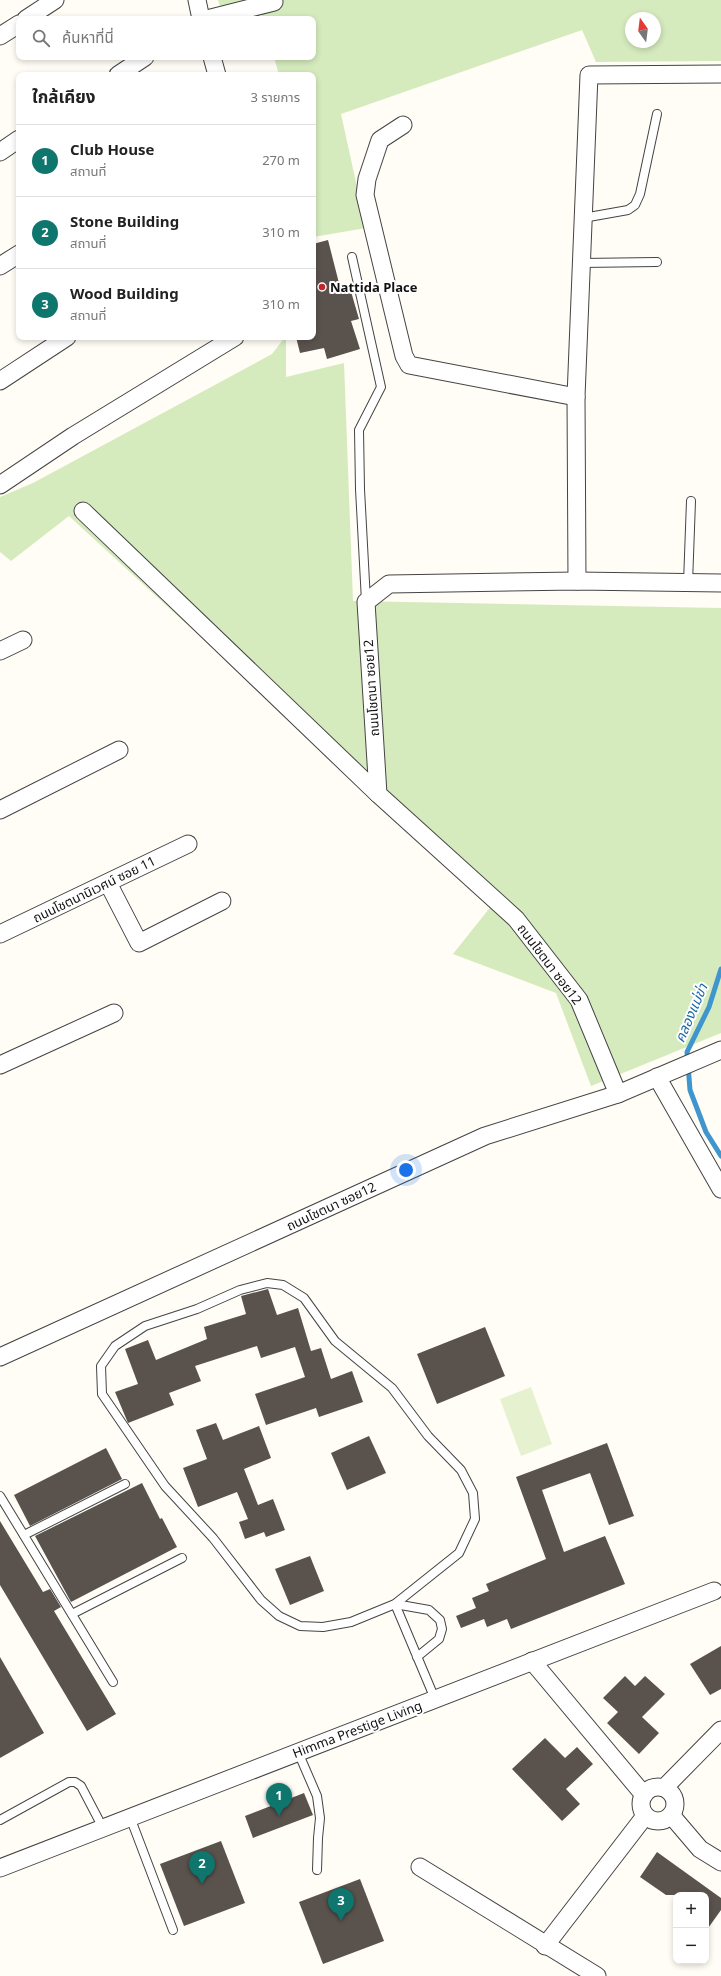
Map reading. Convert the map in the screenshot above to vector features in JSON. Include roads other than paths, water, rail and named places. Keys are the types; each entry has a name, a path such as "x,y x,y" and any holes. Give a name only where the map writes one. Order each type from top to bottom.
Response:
{"street":[{"path":"31,16 55,0"},
{"path":"197,0 200,16"},
{"path":"219,16 274,2"},
{"path":"0,36 16,26"},
{"path":"122,72 140,60"},
{"path":"213,60 216,72"},
{"path":"577,581 576,397 589,75 721,74"},
{"path":"403,125 380,140 367,179 365,195 404,356 409,365 576,397"},
{"path":"0,152 16,141"},
{"path":"0,266 16,256"},
{"path":"0,381 62,340"},
{"path":"0,486 73,436 230,340"},
{"path":"83,511 378,794"},
{"path":"366,602 389,584 577,581 721,584"},
{"name":"ถนนโชตนา ซอย12","path":"0,1357 485,1136 618,1094 579,1000 516,919 378,794 366,602"},
{"path":"0,651 23,640"},
{"path":"0,810 119,750"},
{"name":"ถนนโชตนานิเวศน์ ซอย 11","path":"0,934 188,844"},
{"path":"108,883 139,943 222,901"},
{"path":"0,1065 114,1013"},
{"path":"618,1094 657,1076 721,1050"},
{"path":"657,1076 721,1190"},
{"name":"Himma Prestige Living","path":"0,1868 714,1591"},
{"path":"532,1661 644,1794"},
{"path":"664,1788 721,1730"},
{"path":"653,1788 664,1788 669,1790 675,1800 675,1806 671,1815 661,1821 655,1821 645,1816 641,1805 644,1794 653,1788"},
{"path":"671,1815 700,1849 721,1862"},
{"path":"545,1946 645,1816"},
{"path":"420,1867 545,1946 597,1976"}],"lane":[{"path":"583,218 628,210 635,205 640,194 656,114"},
{"path":"352,258 381,387 359,430 360,489 366,602"},
{"path":"581,263 656,262"},
{"path":"688,583 691,501"},
{"path":"395,1604 459,1553 475,1519 473,1493 461,1470 428,1436 392,1388 335,1341 304,1298 283,1285 267,1283 240,1290 197,1309 145,1326 115,1346 102,1366 102,1394 165,1486 213,1538 261,1600 279,1616 300,1626 323,1627 351,1622 395,1604 429,1610 440,1620 442,1629 439,1639 417,1657"},
{"path":"24,1535 125,1484"},
{"path":"0,1496 113,1682"},
{"path":"72,1614 182,1558"},
{"path":"395,1604 435,1699"},
{"path":"298,1752 316,1796 320,1818 317,1870"},
{"path":"0,1820 69,1782 76,1782 81,1786 103,1828"},
{"path":"130,1817 173,1930"}],"waterway":[{"name":"คลองแม่ข่า","path":"721,969 709,1007 687,1052 690,1090 706,1132 721,1156"}],"place":[{"name":"Nattida Place","path":"322,287"},
{"name":"Club House","path":"279,1816"},
{"name":"Stone Building","path":"202,1884"},
{"name":"Wood Building","path":"341,1921"}]}
